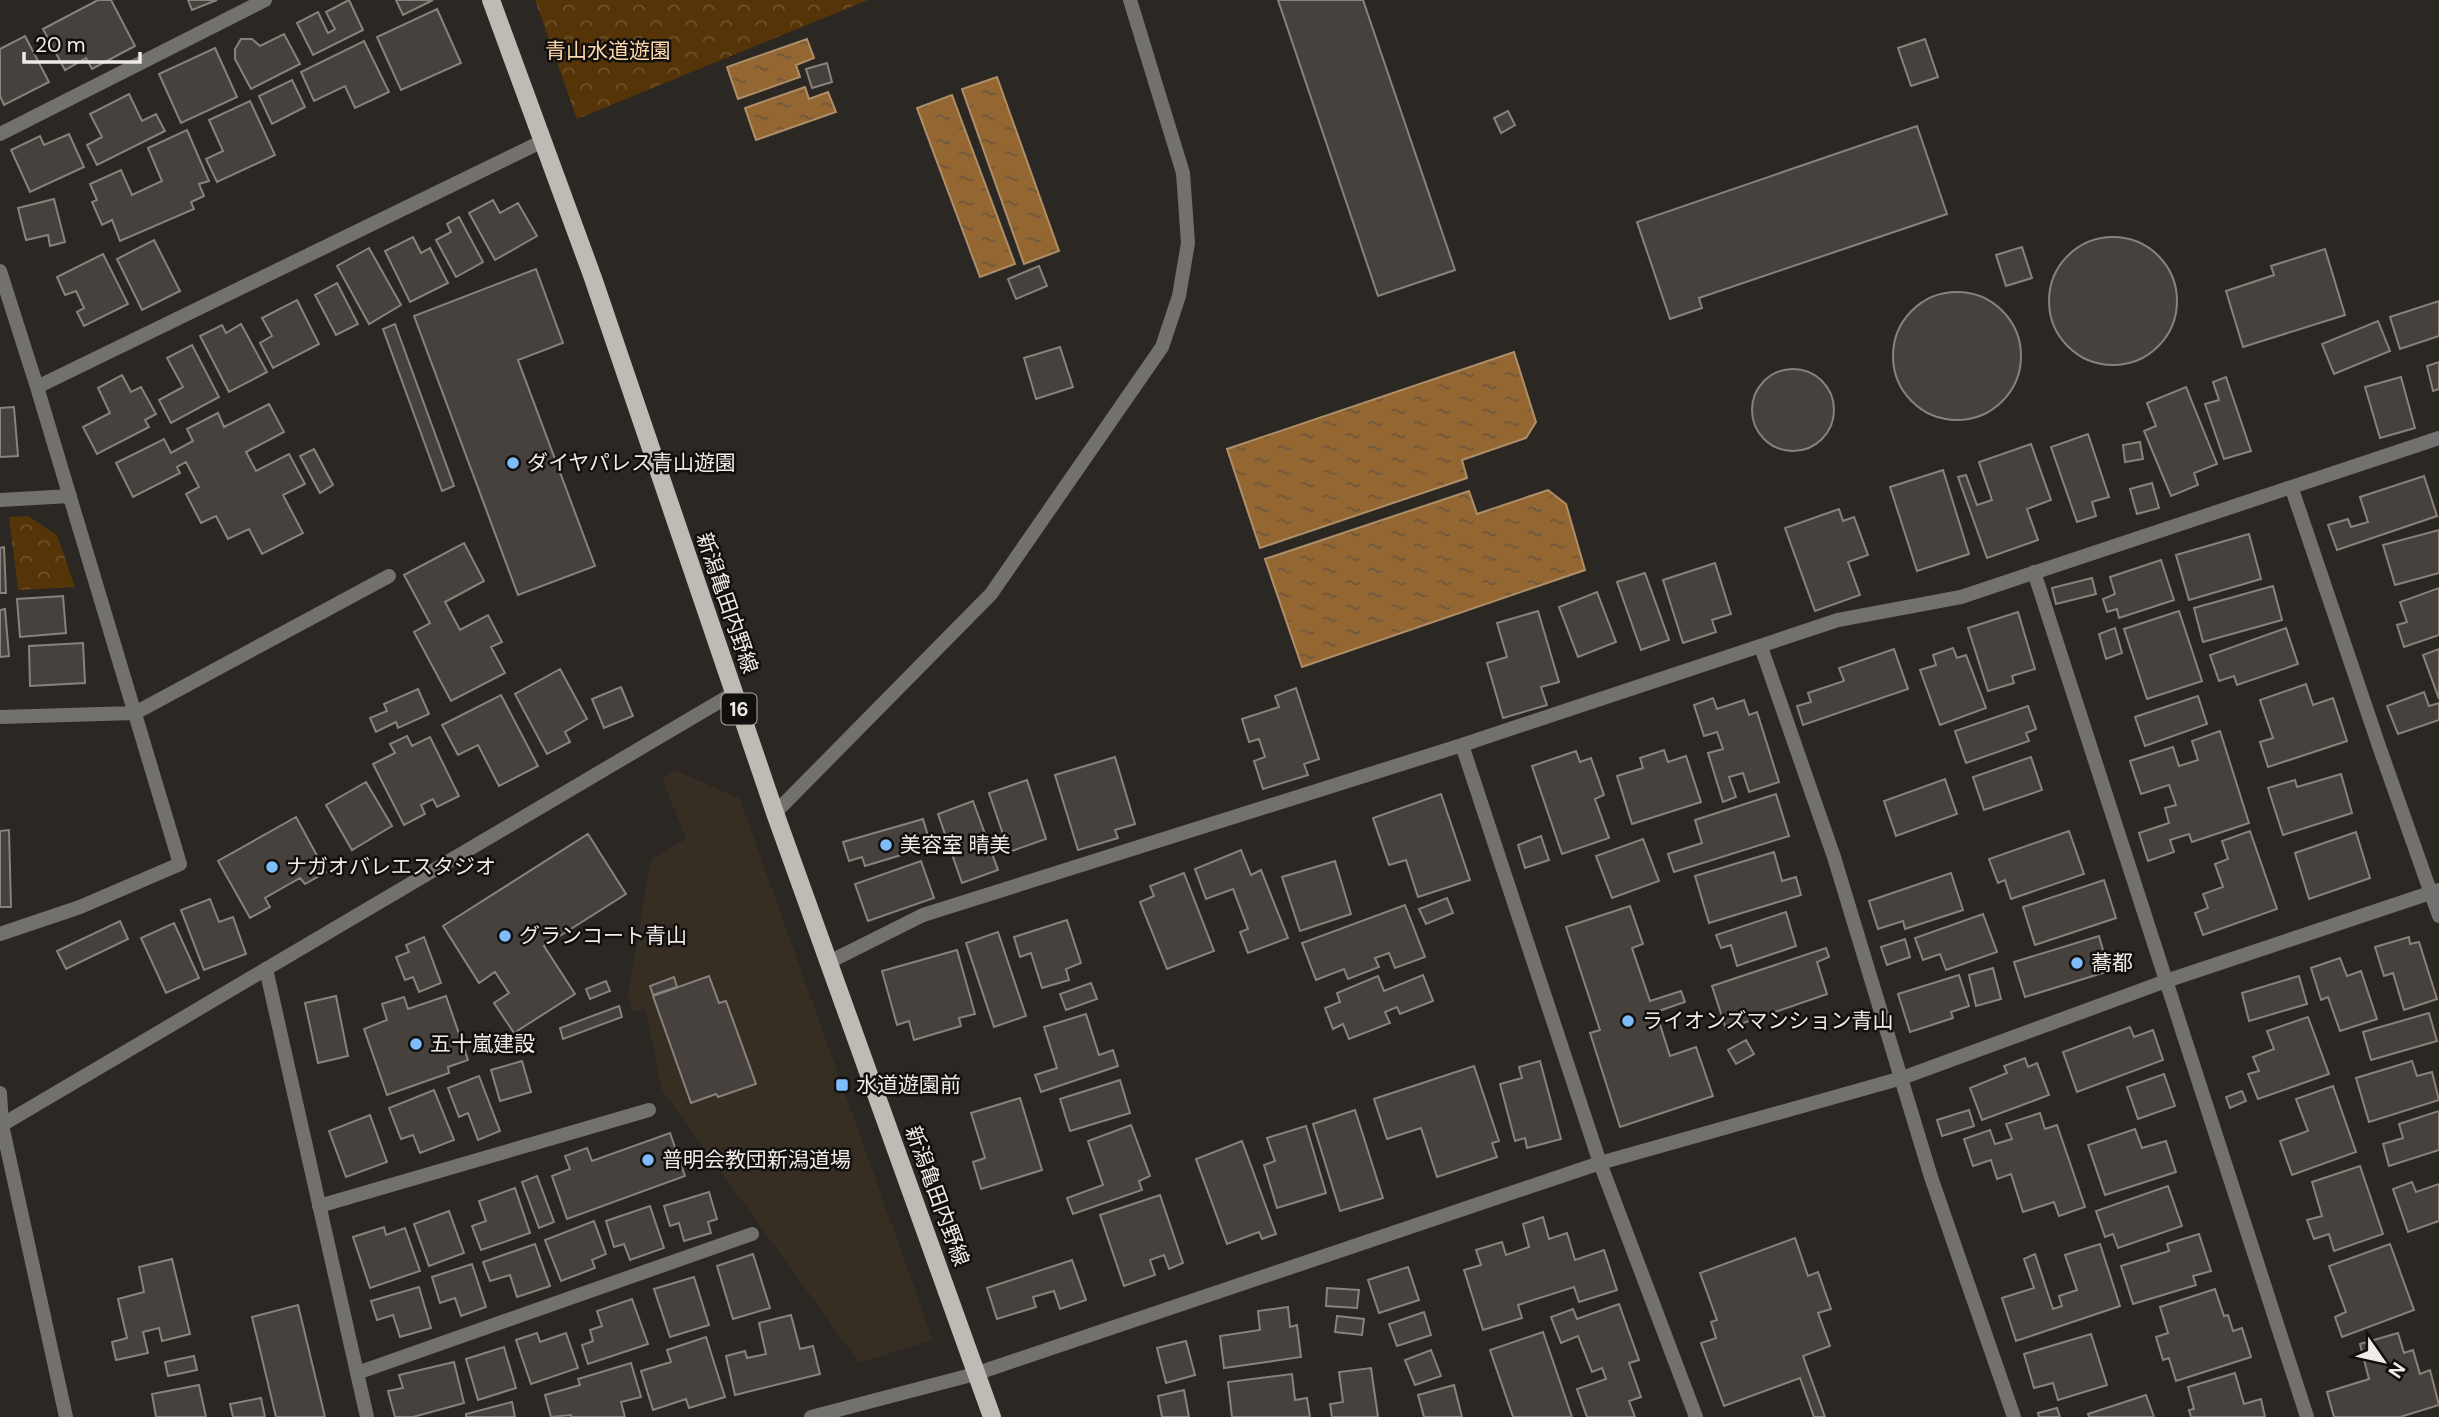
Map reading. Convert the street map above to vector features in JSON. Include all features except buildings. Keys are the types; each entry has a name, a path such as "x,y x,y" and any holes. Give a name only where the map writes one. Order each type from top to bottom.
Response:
{"main road":[{"name":"新潟亀田内野線","path":"491,0 593,278 775,814 992,1417"}],"street":[{"path":"0,134 265,0"},
{"path":"775,814 991,594 1162,347 1179,296 1188,243 1183,173 1130,0"},
{"path":"37,387 543,141"},
{"path":"0,271 180,864 80,907 0,934"},
{"path":"829,962 923,915 1462,745 1839,620 1961,597 2439,438"},
{"path":"2292,488 2435,891 2439,916"},
{"path":"0,500 70,496"},
{"path":"2034,572 2307,1417"},
{"path":"0,717 135,713 389,576"},
{"path":"1761,647 1834,857 1931,1178 2014,1417"},
{"path":"1,1126 734,693"},
{"path":"1462,745 1600,1163 1696,1417"},
{"path":"811,1417 975,1374 1600,1163 1902,1078 2165,981 2435,891"},
{"path":"266,969 367,1417"},
{"path":"0,1093 1,1126 66,1417"},
{"path":"319,1206 649,1110"},
{"path":"357,1373 752,1234"}],"shaded area":[{"path":"675,770 740,799 933,1340 859,1363 662,1090 645,1008 632,1012 628,997 651,859 686,839 662,778"}],"green space":[{"name":"青山水道遊園","path":"535,0 868,0 577,119"},
{"path":"28,516 57,535 75,587 18,590 9,517"}],"water":[{"path":"807,39 814,58 796,65 800,77 738,99 727,67"},
{"path":"997,77 1059,251 1024,264 962,89"},
{"path":"805,87 809,99 828,92 836,112 756,140 745,108"},
{"path":"952,95 1015,264 980,277 917,108"},
{"path":"1514,352 1536,422 1526,438 1462,460 1467,478 1260,548 1227,449"},
{"path":"1548,490 1566,504 1585,570 1302,667 1265,559 1469,491 1477,514"}],"place":[{"name":"ダイヤパレス青山遊園","path":"513,463"},
{"name":"美容室 晴美","path":"886,845"},
{"name":"ナガオバレエスタジオ","path":"272,867"},
{"name":"グランコート青山","path":"505,936"},
{"name":"蕎都","path":"2077,963"},
{"name":"ライオンズマンション青山","path":"1628,1021"},
{"name":"五十嵐建設","path":"416,1044"},
{"name":"水道遊園前","path":"842,1085"},
{"name":"普明会教団新潟道場","path":"648,1160"}]}
